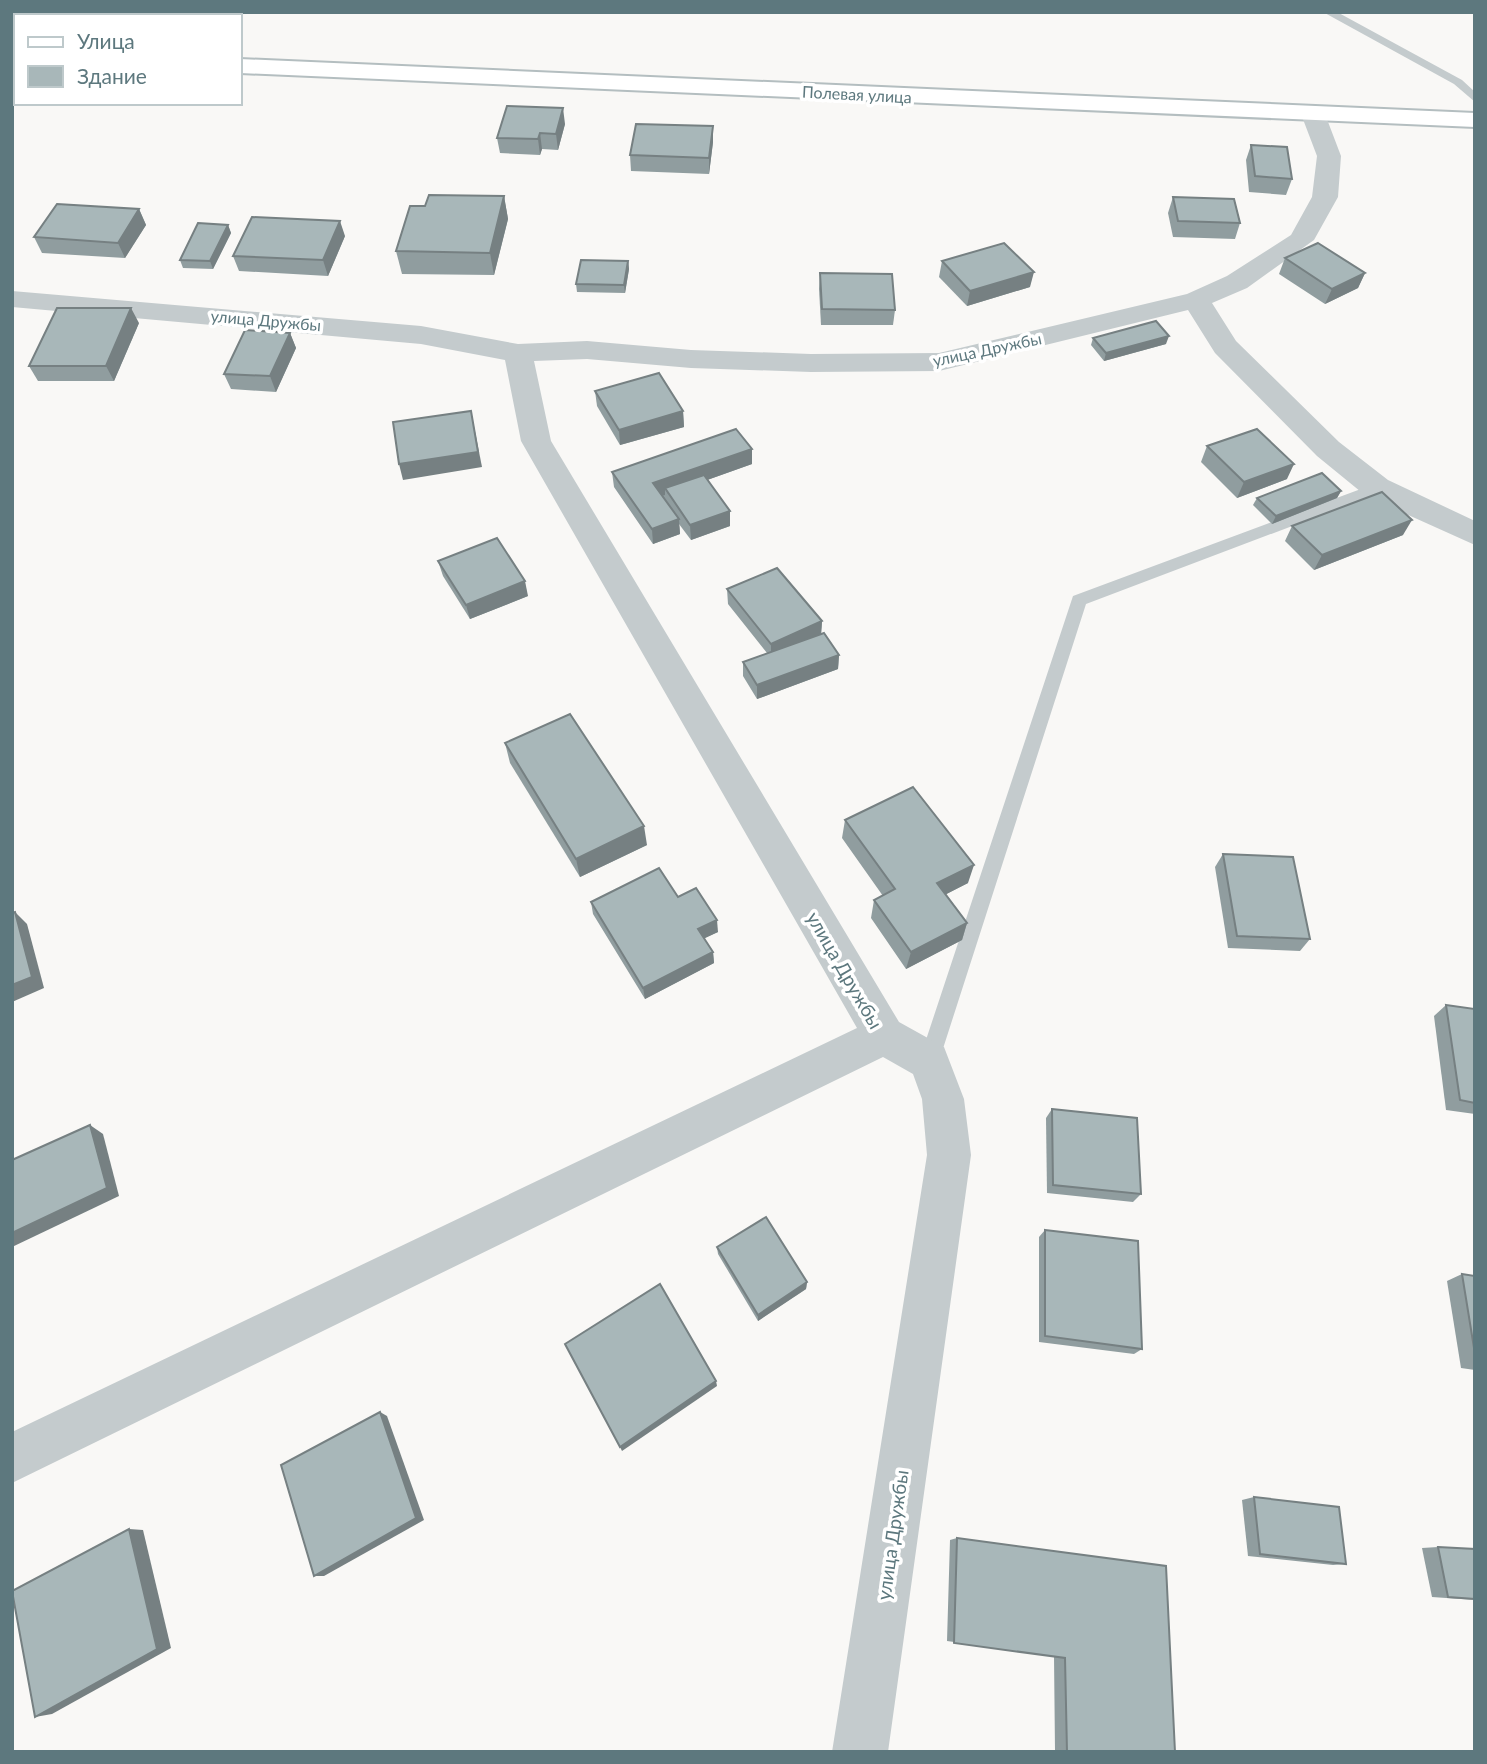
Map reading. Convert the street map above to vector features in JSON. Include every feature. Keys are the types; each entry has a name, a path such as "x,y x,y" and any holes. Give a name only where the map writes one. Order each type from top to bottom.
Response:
{"street":[{"name":"Полевая улица","path":"242,66 1475,120"},
{"name":"улица Дружбы","path":"12,299 300,322 421,335 518,353 587,350 691,359 811,363 939,362 1196,300 1237,282 1301,240 1325,197 1329,156 1313,114"},
{"path":"1196,300 1225,347 1328,449 1377,488 1475,534"},
{"name":"улица Дружбы","path":"518,353 536,441 884,1036 929,1061 943,1099 949,1155 860,1752"},
{"path":"12,1458 884,1036"}],"lane":[{"path":"1328,12 1458,82 1475,99"},
{"path":"929,1061 1079,600 1377,488"}],"building":[{"path":"507,106 563,108 556,134 540,133 538,139 497,138"},
{"path":"636,124 713,126 709,158 630,155"},
{"path":"1251,145 1287,147 1292,179 1255,176"},
{"path":"429,195 504,196 490,253 396,251 410,206 425,206"},
{"path":"1173,197 1234,199 1240,223 1178,221"},
{"path":"57,204 139,209 118,243 34,237"},
{"path":"252,217 340,221 323,260 233,256"},
{"path":"198,223 228,225 210,261 180,260"},
{"path":"1004,243 1034,272 970,291 942,261"},
{"path":"1318,243 1365,273 1332,289 1285,258"},
{"path":"581,260 628,261 624,285 576,284"},
{"path":"820,273 892,274 895,310 822,309"},
{"path":"57,308 131,308 106,366 29,366"},
{"path":"1156,321 1169,336 1106,353 1093,338"},
{"path":"245,330 290,333 270,376 224,374"},
{"path":"659,373 683,411 619,430 595,391"},
{"path":"471,411 478,452 399,464 393,422"},
{"path":"736,429 752,449 653,483 679,519 652,529 612,472"},
{"path":"1257,429 1294,464 1244,482 1207,446"},
{"path":"1322,473 1341,491 1276,516 1257,498"},
{"path":"704,475 730,511 690,525 665,488"},
{"path":"1382,492 1412,520 1322,555 1292,526"},
{"path":"497,538 525,581 466,605 438,561"},
{"path":"777,568 822,621 771,644 727,589"},
{"path":"824,633 839,655 757,685 743,662"},
{"path":"570,714 644,826 576,859 505,743"},
{"path":"913,787 974,865 937,883 967,923 911,952 874,900 895,889 845,820"},
{"path":"1223,854 1293,857 1310,939 1237,936"},
{"path":"659,868 678,897 696,888 717,920 698,929 713,952 643,988 591,902"},
{"path":"15,912 32,977 12,985 12,913"},
{"path":"1446,1005 1475,1009 1475,1103 1460,1100"},
{"path":"1052,1109 1137,1118 1141,1194 1053,1185"},
{"path":"90,1125 107,1188 12,1233 12,1160"},
{"path":"766,1217 807,1282 758,1315 717,1247"},
{"path":"1045,1230 1138,1241 1142,1349 1045,1336"},
{"path":"1462,1274 1475,1276 1475,1354"},
{"path":"660,1284 716,1381 620,1447 565,1344"},
{"path":"380,1412 416,1518 314,1576 281,1465"},
{"path":"1254,1497 1339,1507 1346,1564 1260,1554"},
{"path":"129,1529 157,1649 35,1717 12,1591"},
{"path":"957,1538 1166,1566 1175,1752 1067,1752 1065,1658 954,1643"},
{"path":"1438,1547 1475,1549 1475,1599 1448,1597"}]}
